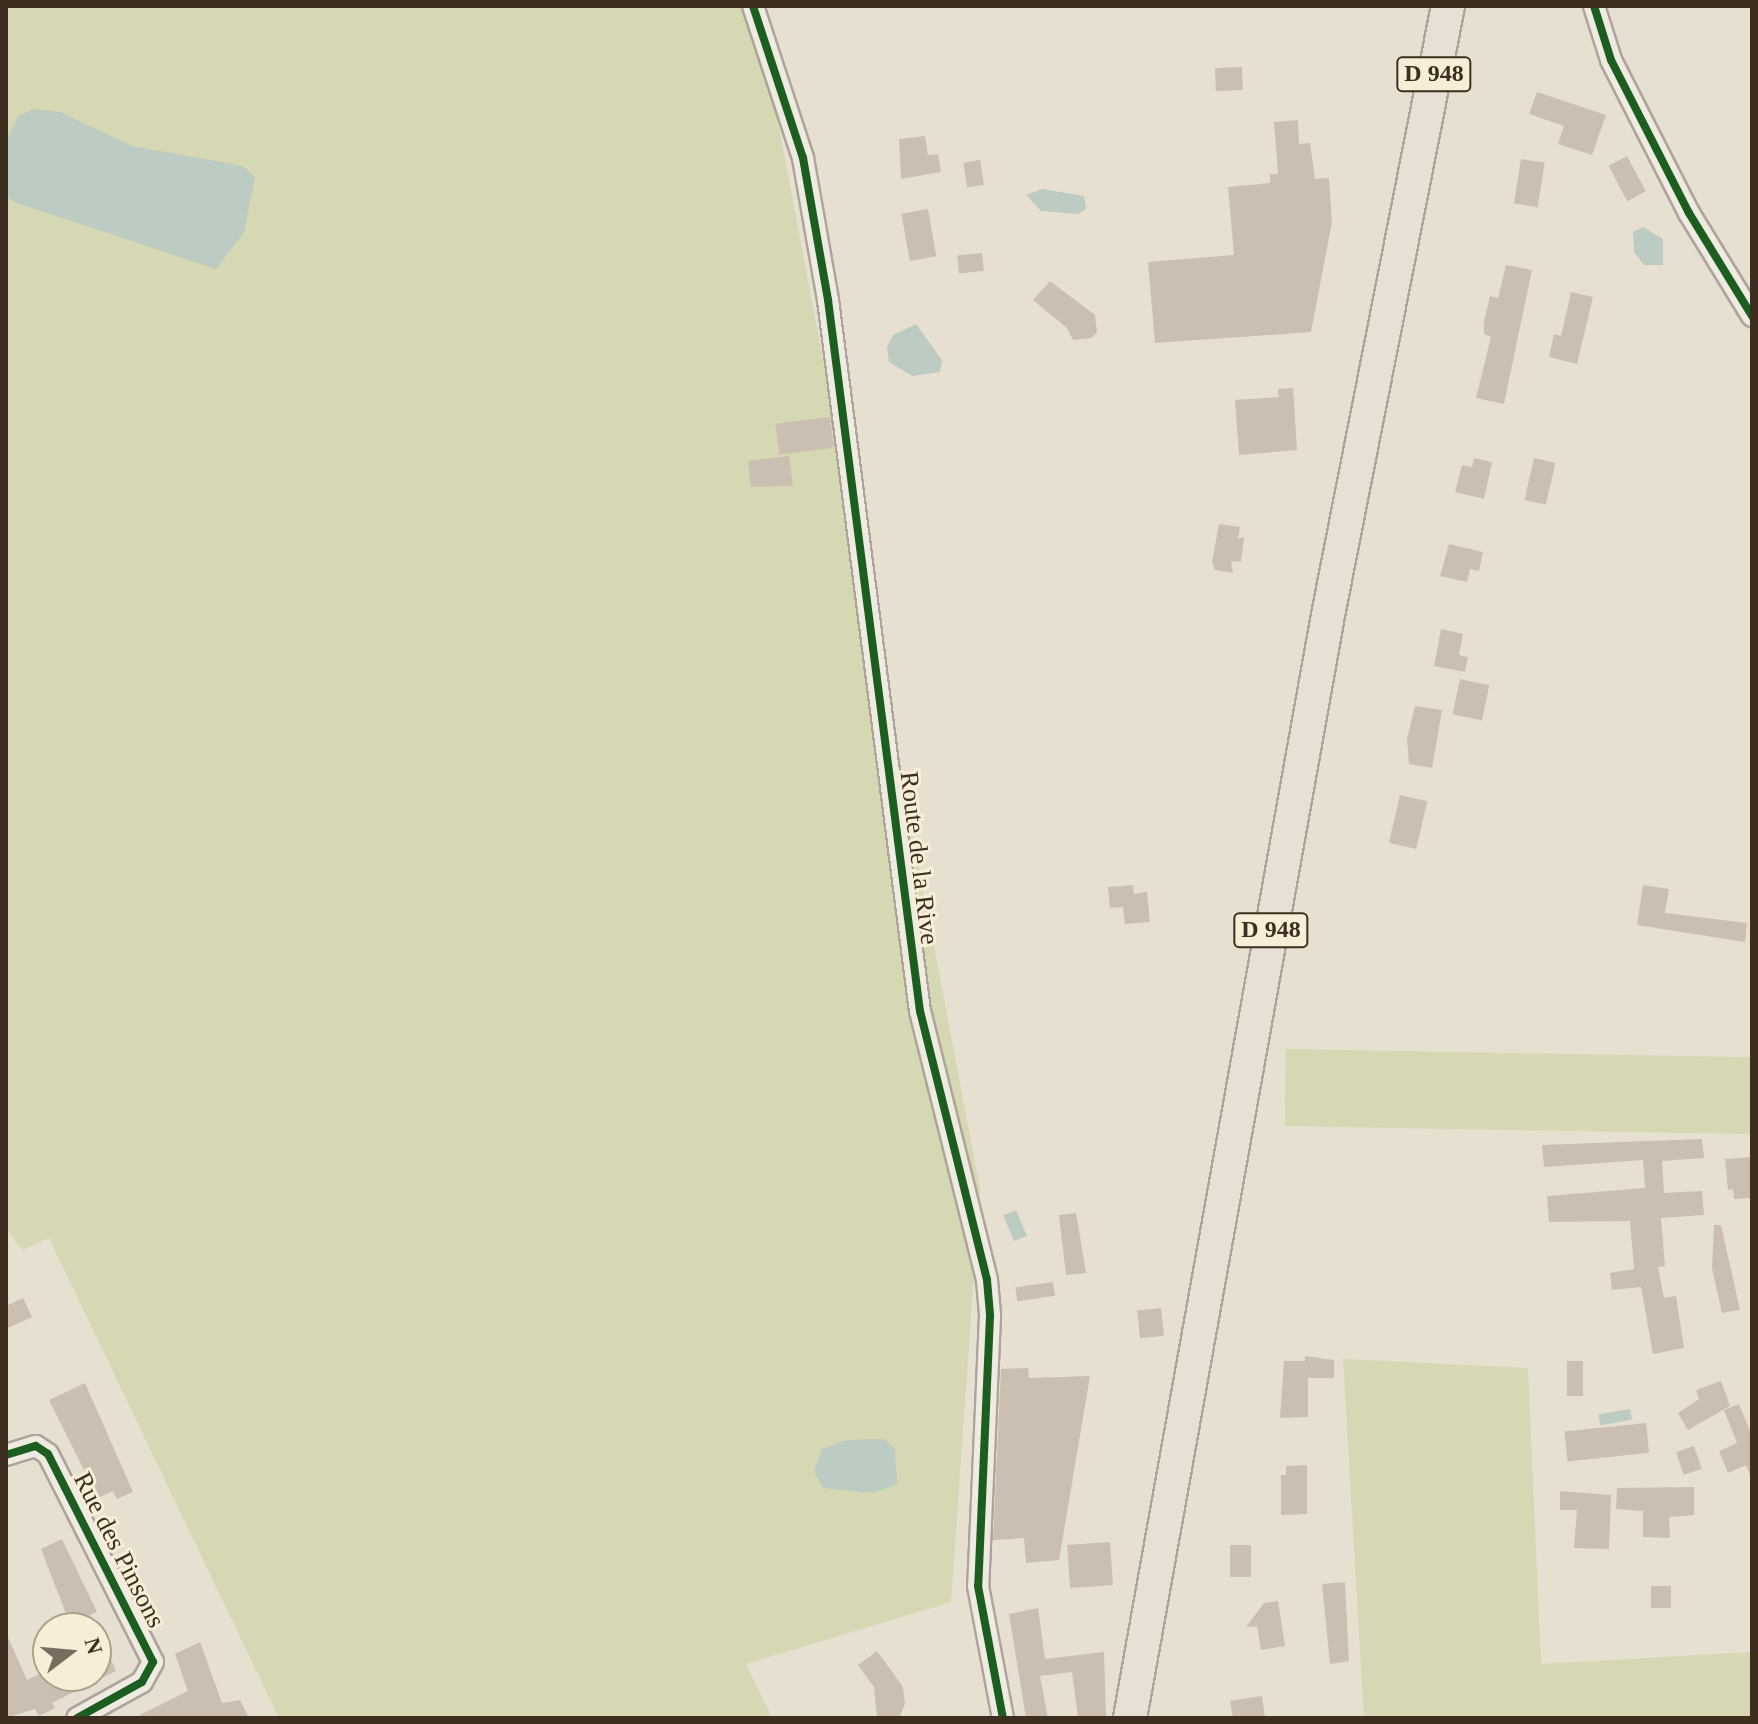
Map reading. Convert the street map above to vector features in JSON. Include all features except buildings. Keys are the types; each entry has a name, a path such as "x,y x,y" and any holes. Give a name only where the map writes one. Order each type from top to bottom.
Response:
{"main road":[{"name":"D 948","path":"1130,1718 1331,599 1448,6"}],"street":[{"name":"Route de la Rive","path":"753,6 803,158 828,300 920,1011 987,1280 990,1316 978,1586 1003,1718"},
{"path":"1594,6 1611,60 1689,213 1752,316"},
{"name":"Rue des Pinsons","path":"6,1455 36,1446 48,1454 153,1662 142,1682 77,1718"}],"green space":[{"path":"6,6 756,6 980,1189 951,1602 746,1664 772,1718 279,1718 49,1238 22,1250 6,1228"},
{"path":"1286,1049 1752,1057 1751,1134 1285,1126"},
{"path":"1343,1359 1528,1368 1541,1664 1752,1652 1752,1718 1364,1718"}],"shaded area":[{"path":"33,109 60,112 132,146 243,166 255,177 244,232 216,269 14,202 6,195 6,142 18,116"},
{"path":"1042,189 1084,196 1086,209 1078,214 1041,211 1026,195"},
{"path":"1643,227 1663,239 1663,265 1644,265 1634,252 1633,232"},
{"path":"916,324 942,360 940,372 912,376 889,362 887,347 893,335"},
{"path":"1016,1210 1027,1236 1014,1241 1003,1215"},
{"path":"1630,1409 1632,1420 1600,1425 1598,1415"},
{"path":"884,1439 895,1449 897,1484 873,1493 823,1488 814,1471 822,1449 847,1440"}],"cycle path":[{"path":"753,6 803,158 828,300 920,1011 987,1280 990,1316 978,1586 1003,1718"},
{"path":"1594,6 1611,60 1689,213 1752,316"},
{"path":"6,1455 36,1446 48,1454 153,1662 142,1682 77,1718"}]}
